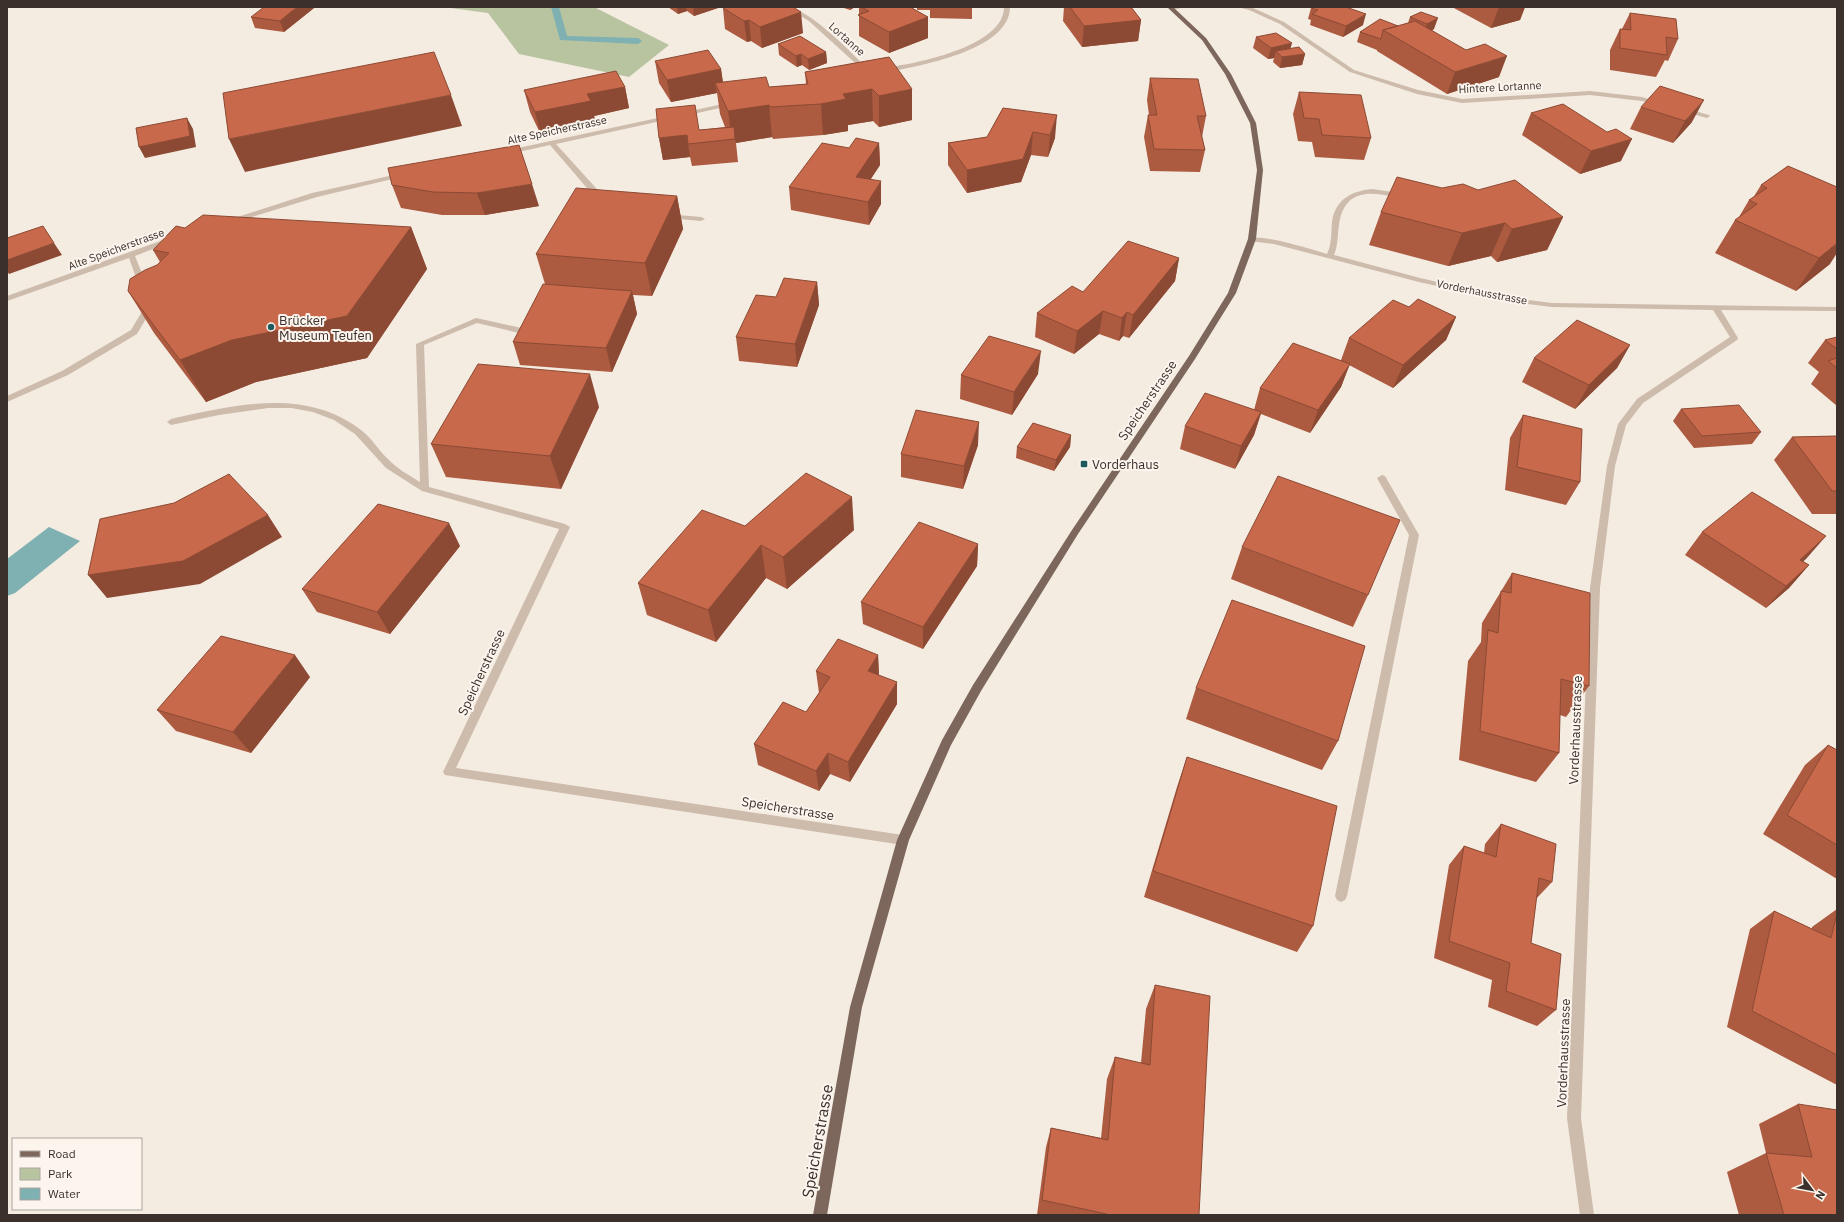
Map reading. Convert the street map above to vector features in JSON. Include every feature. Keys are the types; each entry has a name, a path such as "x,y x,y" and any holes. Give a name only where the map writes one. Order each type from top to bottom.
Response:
{"main road":[{"name":"Speicherstrasse","path":"820,1215 856,1007 903,840 946,744 977,688 1074,532 1188,364 1228,299 1252,239 1260,170 1253,124 1228,74 1204,39 1175,7"}],"street":[{"name":"Lortanne","path":"788,7 812,20 875,74"},
{"path":"864,76 943,57 974,45 991,35 1005,19 1007,7"},
{"name":"Hintere Lortanne","path":"1240,7 1251,9 1282,23 1352,71 1417,92 1462,101 1590,93 1642,99 1664,104"},
{"name":"Alte Speicherstrasse","path":"502,153 739,103"},
{"path":"1679,108 1708,116"},
{"path":"552,142 556,149 607,206"},
{"path":"218,224 316,195 414,172"},
{"path":"1330,256 1335,244 1336,220 1341,203 1353,194 1368,191 1387,192 1406,198 1410,203"},
{"path":"664,216 701,219"},
{"name":"Alte Speicherstrasse","path":"7,299 175,239"},
{"name":"Vorderhausstrasse","path":"1252,239 1274,242 1419,280 1504,299 1552,305 1837,309"},
{"path":"7,399 65,373 134,332 151,305 131,254"},
{"name":"Vorderhausstrasse","path":"1587,1215 1574,1118 1595,588 1611,466 1622,424 1640,401 1734,338 1716,308"},
{"path":"425,489 420,344 476,320 519,330"},
{"path":"171,422 254,405 295,405 325,412 332,414 359,432 386,463 425,489"},
{"path":"1341,896 1414,535 1382,478"},
{"name":"Speicherstrasse","path":"425,489 565,527 449,772 903,840"}],"green space":[{"path":"443,7 594,7 669,45 629,77 519,54 488,13"}],"water":[{"path":"49,527 80,541 15,593 7,596 7,559"}],"building":[{"path":"264,7 297,7 280,21 251,17"},
{"path":"793,7 801,12 760,27 749,20 744,21 723,8"},
{"path":"861,7 910,7 928,17 889,32 858,15 869,11"},
{"path":"1070,7 1131,7 1141,20 1084,26"},
{"path":"1346,7 1366,14 1346,26 1312,14 1318,10 1311,8"},
{"path":"1421,12 1438,18 1427,24 1410,17"},
{"path":"1630,13 1676,19 1678,39 1666,37 1667,55 1620,48 1620,29 1631,30"},
{"path":"1380,19 1398,26 1383,30 1381,39 1360,32"},
{"path":"1415,21 1466,50 1485,44 1507,56 1455,72 1383,30"},
{"path":"1276,33 1292,43 1271,48 1256,37"},
{"path":"800,36 826,52 808,59 801,54 796,56 778,44"},
{"path":"1299,47 1305,54 1282,57 1276,51"},
{"path":"708,50 721,69 667,80 655,61"},
{"path":"434,52 451,95 229,139 223,93"},
{"path":"889,57 912,89 879,96 872,89 843,94 846,99 821,104 770,107 769,105 728,111 715,83 766,77 769,87 808,84 805,72"},
{"path":"616,71 625,87 587,94 591,101 535,112 524,90"},
{"path":"1150,78 1198,79 1206,116 1197,116 1205,150 1154,149 1148,115 1157,115"},
{"path":"1660,86 1704,100 1685,121 1641,107"},
{"path":"1299,92 1361,95 1371,138 1322,135 1319,119 1304,118"},
{"path":"1563,104 1607,132 1616,129 1632,139 1591,151 1531,113"},
{"path":"695,105 699,130 734,127 735,139 688,144 687,135 659,138 656,109"},
{"path":"1003,108 1057,115 1050,135 1033,132 1023,159 967,170 948,143 987,137"},
{"path":"187,118 190,136 139,147 136,128"},
{"path":"856,138 879,143 856,177 881,181 868,202 789,187 822,143 849,148"},
{"path":"519,145 532,184 477,193 433,192 392,185 388,168"},
{"path":"1788,166 1837,187 1837,243 1819,258 1735,220 1757,204 1749,200 1767,188 1761,185"},
{"path":"1397,177 1442,188 1463,184 1478,190 1515,180 1563,217 1512,229 1505,223 1462,233 1381,212"},
{"path":"576,188 677,196 645,263 536,254"},
{"path":"203,215 411,227 347,316 232,340 180,360 128,291 130,279 157,265 169,253 153,250 176,226 185,228"},
{"path":"43,226 54,243 7,260 7,238"},
{"path":"1128,241 1179,258 1133,315 1127,312 1122,318 1103,311 1077,331 1037,313 1072,286 1083,292"},
{"path":"784,278 817,282 795,344 736,337 756,295 776,297"},
{"path":"543,284 632,291 606,348 513,342"},
{"path":"1418,299 1456,317 1403,365 1349,338 1393,300 1409,307"},
{"path":"1577,320 1630,345 1589,385 1534,358"},
{"path":"989,336 1041,351 1014,392 961,375"},
{"path":"1837,337 1837,349 1825,340"},
{"path":"1293,343 1350,364 1318,410 1260,388"},
{"path":"1837,358 1837,368 1828,361"},
{"path":"478,364 590,374 550,456 431,444"},
{"path":"1205,393 1261,412 1241,446 1185,426"},
{"path":"1739,405 1761,432 1702,436 1681,409"},
{"path":"916,410 979,422 964,466 901,454"},
{"path":"1523,415 1582,429 1580,482 1517,467"},
{"path":"1033,423 1071,435 1056,460 1017,447"},
{"path":"1837,436 1837,491 1832,491 1792,437"},
{"path":"806,473 852,497 783,557 761,545 708,610 638,583 702,510 745,526"},
{"path":"229,474 268,515 183,561 88,575 100,519 174,503"},
{"path":"1278,476 1400,520 1368,595 1242,547"},
{"path":"1752,492 1826,536 1800,560 1809,565 1786,586 1702,532"},
{"path":"378,504 449,523 377,612 302,589"},
{"path":"919,522 978,544 923,627 861,602"},
{"path":"1512,573 1590,593 1589,686 1561,679 1559,753 1480,731 1488,630 1498,633 1501,591 1511,593"},
{"path":"1232,600 1365,646 1338,741 1196,688"},
{"path":"221,636 295,655 233,732 157,710"},
{"path":"838,639 878,655 868,671 897,682 848,762 828,753 816,771 754,744 783,702 806,712 830,677 816,671"},
{"path":"1828,745 1837,750 1837,845 1787,815"},
{"path":"1187,757 1337,806 1313,926 1153,871"},
{"path":"1501,824 1556,844 1552,882 1539,878 1531,943 1561,954 1556,1010 1506,991 1510,963 1449,941 1464,846 1496,857"},
{"path":"1774,911 1831,938 1837,913 1837,1055 1752,1011"},
{"path":"1155,985 1210,996 1199,1215 1111,1215 1042,1200 1051,1128 1108,1140 1115,1057 1150,1065"},
{"path":"1798,1104 1837,1110 1837,1215 1784,1215 1766,1153 1812,1157"}],"waterway":[{"path":"555,7 563,38 638,41"}],"place":[{"name":"Brücker Museum Teufen","path":"271,327"},
{"name":"Vorderhaus","path":"1084,464"}]}
